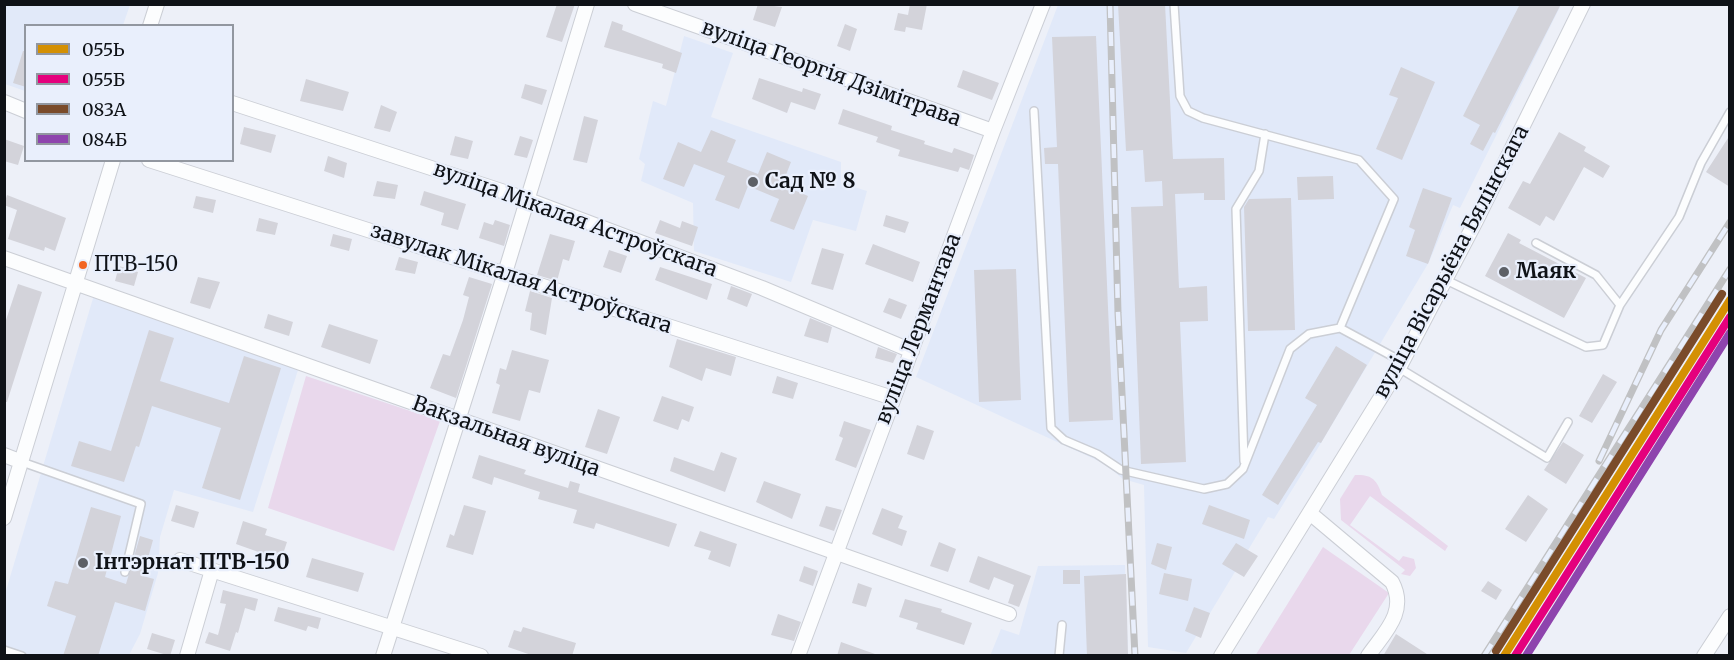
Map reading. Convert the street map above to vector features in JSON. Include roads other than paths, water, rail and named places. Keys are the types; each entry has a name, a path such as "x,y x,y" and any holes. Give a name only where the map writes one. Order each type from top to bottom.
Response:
{"street":[{"path":"151,24 157,4"},
{"path":"383,656 505,273 525,199 587,4"},
{"name":"вуліца Георгія Дзімітрава","path":"635,4 993,131"},
{"name":"вуліца Лермантава","path":"798,656 834,554 1043,4"},
{"name":"вуліца Вісарыёна Бялінскага","path":"1224,655 1401,365 1446,280 1583,4"},
{"path":"4,102 24,110"},
{"name":"вуліца Мікалая Астроўскага","path":"234,104 525,199 762,288 912,351"},
{"path":"4,518 78,284 112,162"},
{"name":"завулак Мікалая Астроўскага","path":"155,162 893,398"},
{"name":"Вакзальная вуліца","path":"4,258 834,554 1009,614"},
{"path":"4,454 22,462"},
{"path":"1311,514 1392,582 1395,588 1399,602 1395,617 1368,656"},
{"path":"180,560 394,626 482,656"},
{"path":"187,656 212,570"},
{"path":"1704,656 1730,616"}],"lane":[{"path":"1174,4 1180,96 1188,111 1359,160 1394,199 1340,328"},
{"path":"1034,111 1051,428 1064,440 1097,454 1120,470 1204,489 1227,484 1244,465 1290,350 1309,334 1340,328 1547,458 1568,422"},
{"path":"1446,280 1586,347 1603,345 1620,305 1679,217 1697,180 1701,163 1730,112"},
{"path":"1244,465 1236,209 1259,171 1264,134"},
{"path":"1536,243 1596,275 1620,305"},
{"path":"22,462 141,504 125,572"},
{"path":"1059,656 1062,625"},
{"path":"4,650 22,656"}],"railway":[{"path":"1110,4 1118,313 1135,656"},
{"path":"1599,461 1661,330 1730,222"},
{"path":"1484,656 1730,269"}],"place":[{"name":"Сад № 8","path":"753,182"},
{"name":"ПТВ-150","path":"83,265"},
{"name":"Маяк","path":"1504,272"},
{"name":"Інтэрнат ПТВ-150","path":"83,563"}]}
